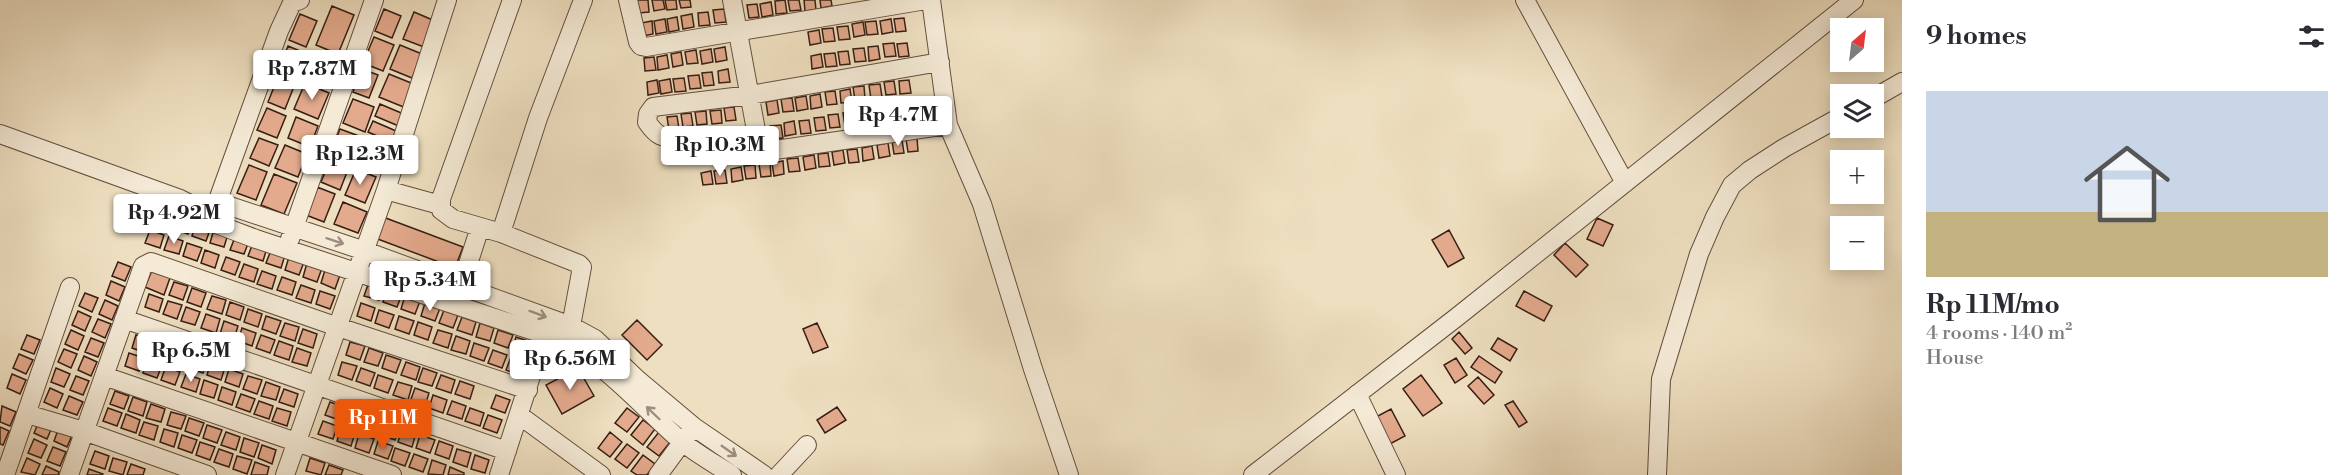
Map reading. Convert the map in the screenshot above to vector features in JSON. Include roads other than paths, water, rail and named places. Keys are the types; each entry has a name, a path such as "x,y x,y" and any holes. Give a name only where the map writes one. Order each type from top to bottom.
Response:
{"street":[{"path":"287,250 374,0"},
{"path":"285,475 386,190 447,0"},
{"path":"512,0 440,205 441,210 453,219 501,233 575,261 582,267 571,326 565,343"},
{"path":"501,233 538,118 583,0"},
{"path":"628,0 641,46 646,47 926,0"},
{"path":"732,0 760,152"},
{"path":"931,0 948,125 982,204 1033,369 1069,475"},
{"path":"1525,0 1625,183"},
{"path":"1253,475 1854,0"},
{"path":"206,215 218,202 279,31 295,1"},
{"path":"940,62 750,95 653,107 648,114 647,122 656,134 664,137 687,138 702,155 740,155 948,125"},
{"path":"1884,92 1902,82"},
{"path":"1657,475 1661,380 1699,254 1715,217 1732,185 1750,170 1830,123"},
{"path":"0,134 180,199 206,215 287,250 565,343 609,373 636,396 682,442 732,475"},
{"path":"386,190 440,205"},
{"path":"218,202 365,251 571,326 595,339 638,380 694,427 764,475"},
{"path":"461,286 480,227"},
{"path":"69,475 143,266 151,262 528,390"},
{"path":"432,298 439,278"},
{"path":"5,475 70,287"},
{"path":"124,319 507,451"},
{"path":"499,475 544,336"},
{"path":"104,376 392,475"},
{"path":"1357,394 1396,475"},
{"path":"27,414 84,431 207,475"},
{"path":"519,415 601,475"},
{"path":"658,475 694,427"},
{"path":"779,475 807,445"}]}
